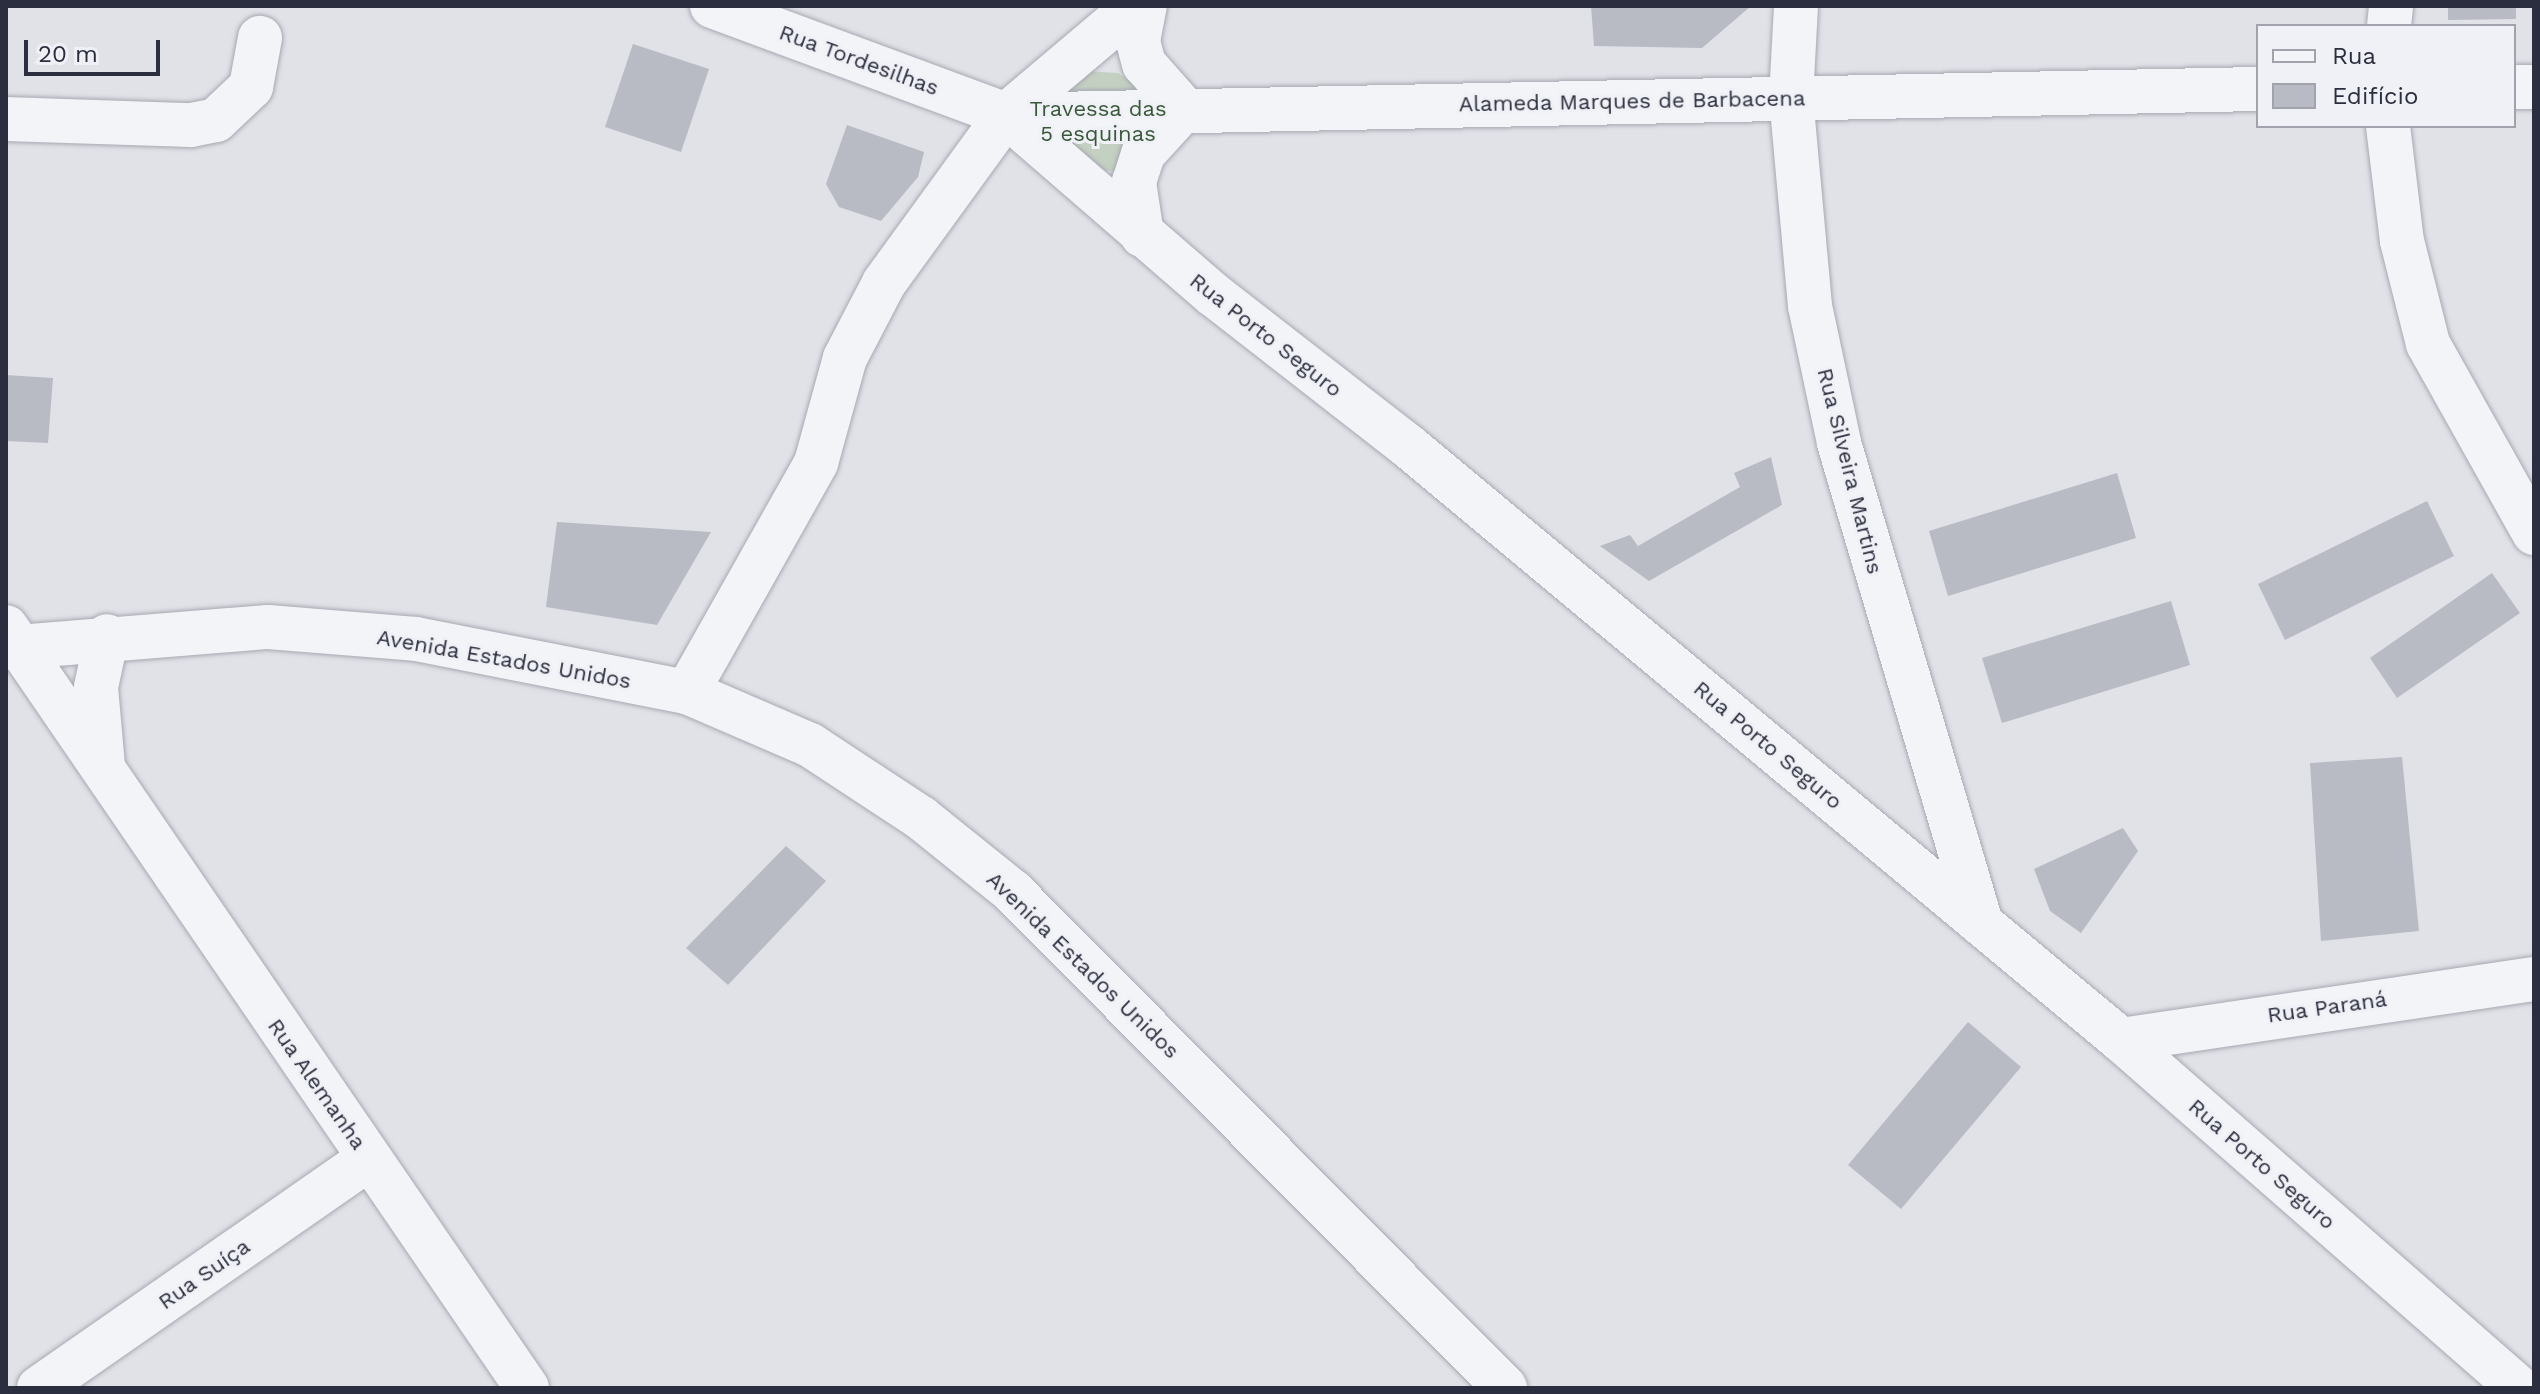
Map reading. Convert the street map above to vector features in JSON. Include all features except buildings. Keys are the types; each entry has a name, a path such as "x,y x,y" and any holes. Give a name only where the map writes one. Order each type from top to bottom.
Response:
{"street":[{"name":"Rua Tordesilhas","path":"712,6 1006,115"},
{"path":"687,692 816,463 858,324 1006,115 1135,6"},
{"path":"1142,235 1134,182 1143,154 1184,109 1144,64 1138,41 1145,6"},
{"name":"Rua Silveira Martins","path":"1796,6 1791,97 1810,306 1839,443 1981,923"},
{"path":"6,119 191,125 216,120 251,87 260,38"},
{"name":"Alameda Marques de Barbacena","path":"1006,115 2256,89"},
{"name":"Rua Porto Seguro","path":"1006,115 1142,235 1408,446 2121,1040 2519,1388"},
{"path":"2388,128 2402,241 2428,344 2534,533"},
{"name":"Avenida Estados Unidos","path":"10,640 268,627 416,639 687,692 810,745 921,818 1013,892 1505,1388"},
{"name":"Rua Alemanha","path":"106,780 95,719 107,636"},
{"name":"Rua Alemanha","path":"10,640 527,1388"},
{"name":"Rua Paraná","path":"2121,1040 2534,979"},
{"name":"Rua Suíça","path":"39,1388 369,1159"}],"green space":[{"name":"Travessa das 5 esquinas","path":"1085,71 1118,73 1140,89 1144,140 1115,171 1088,170 1057,145 1059,82"}]}
